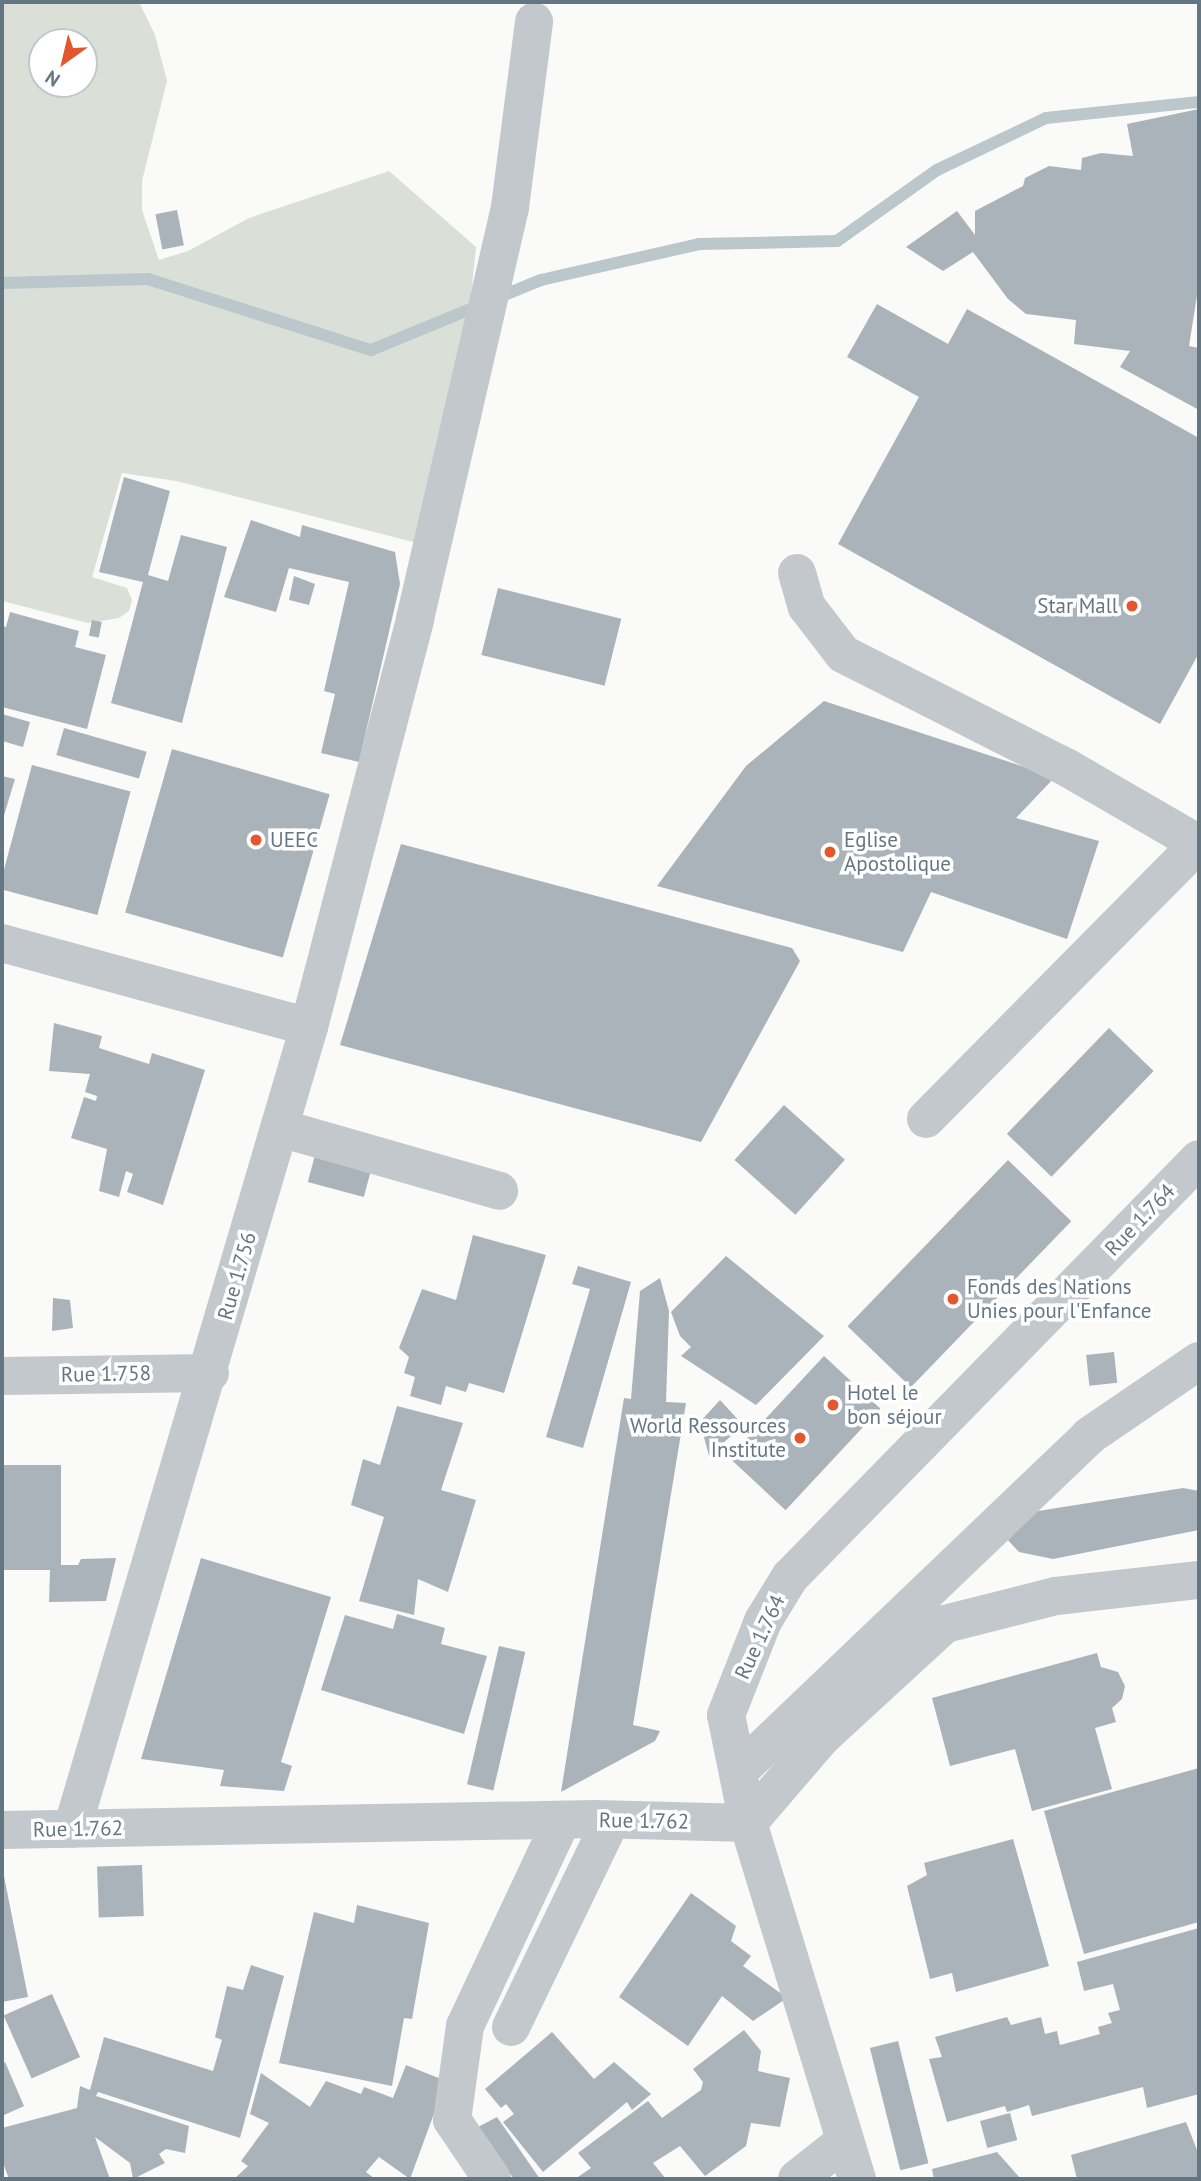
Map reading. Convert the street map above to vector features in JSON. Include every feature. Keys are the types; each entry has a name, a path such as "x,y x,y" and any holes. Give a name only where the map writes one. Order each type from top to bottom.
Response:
{"street":[{"name":"Rue 1.756","path":"72,1829 210,1373 309,1027 415,619 510,207 534,22"},
{"path":"797,573 807,607 843,654 1066,767 1199,844 926,1119"},
{"path":"2,943 309,1027"},
{"path":"279,1128 499,1191"},
{"name":"Rue 1.764","path":"857,2179 748,1823 726,1715 763,1621 782,1588 1199,1159"},
{"path":"739,1771 1089,1436 1199,1361"},
{"name":"Rue 1.758","path":"2,1376 210,1373"},
{"path":"748,1823 822,1738 945,1624 1056,1596 1199,1580"},
{"path":"492,2179 452,2119 465,2026 562,1820"},
{"name":"Rue 1.762","path":"2,1829 562,1820 748,1823"},
{"path":"511,2027 611,1820"},
{"path":"797,2179 845,2141"}],"shaded area":[{"path":"2,2 140,4 155,35 167,81 142,181 142,210 159,260 188,251 249,218 389,171 476,247 459,411 417,543 176,481 122,473 92,577 127,588 132,600 129,611 119,618 88,623 2,601"}],"building":[{"path":"1199,109 1199,283 1189,346 1199,348 1199,410 1120,367 1130,351 1074,344 1076,320 1026,314 1008,299 973,252 943,271 906,247 957,211 975,235 975,211 1023,186 1025,178 1049,166 1081,170 1082,158 1101,153 1133,156 1127,124"},
{"path":"177,210 184,245 162,250 155,214"},
{"path":"877,304 948,344 967,309 1199,438 1199,653 1160,724 838,544 919,397 847,357"},
{"path":"124,477 170,491 148,575 168,581 181,535 227,547 182,723 111,703 143,582 99,572"},
{"path":"251,520 300,537 302,525 395,552 400,584 359,762 321,753 335,694 324,691 349,582 289,568 276,612 224,597"},
{"path":"294,576 315,584 309,605 289,600"},
{"path":"498,588 621,619 605,686 481,655"},
{"path":"10,612 79,631 75,647 106,655 87,729 2,707 2,626 6,627"},
{"path":"92,620 102,622 99,638 89,636"},
{"name":"Eglise Apostolique","path":"824,701 1055,777 1016,818 1099,841 1067,939 931,892 903,952 657,886 746,766"},
{"path":"2,714 30,722 23,747 2,741"},
{"path":"64,728 147,752 139,779 56,755"},
{"path":"172,749 330,794 283,958 125,912"},
{"path":"32,765 131,791 97,915 2,889 2,877"},
{"path":"2,776 15,779 2,822"},
{"path":"401,844 792,948 800,961 701,1142 340,1045"},
{"path":"54,1023 102,1036 99,1048 149,1064 152,1053 205,1070 163,1205 127,1192 133,1174 126,1171 119,1197 99,1191 107,1149 71,1138 84,1097 96,1101 97,1096 85,1092 90,1074 49,1071"},
{"path":"1109,1028 1154,1071 1051,1177 1007,1134"},
{"path":"784,1105 845,1160 795,1215 734,1160"},
{"path":"315,1155 371,1170 364,1197 308,1182"},
{"path":"1008,1160 1071,1221 911,1387 848,1326"},
{"path":"473,1235 546,1255 504,1393 469,1383 466,1392 446,1386 441,1405 410,1396 415,1377 404,1373 409,1357 399,1348 422,1289 456,1300"},
{"path":"726,1256 824,1336 756,1405 681,1356 691,1347 680,1336 671,1312"},
{"path":"578,1266 631,1282 583,1448 546,1437 590,1289 572,1284"},
{"path":"660,1278 669,1311 666,1402 686,1403 633,1725 660,1731 655,1741 561,1792 624,1398 631,1399 640,1291"},
{"path":"53,1298 70,1300 73,1328 52,1331"},
{"path":"1114,1352 1117,1383 1089,1386 1086,1355"},
{"path":"824,1356 880,1409 786,1510 729,1458"},
{"path":"720,1400 743,1425 709,1456 700,1422"},
{"path":"397,1406 463,1423 441,1490 476,1500 448,1592 418,1579 414,1615 359,1601 384,1517 351,1505 363,1459 380,1465"},
{"path":"2,1465 61,1465 61,1565 78,1565 81,1559 116,1558 106,1601 49,1602 50,1570 2,1570"},
{"path":"1183,1488 1199,1491 1199,1530 1053,1559 1019,1552 1006,1538 1000,1517"},
{"path":"201,1558 331,1597 281,1762 292,1766 284,1791 220,1786 224,1770 141,1759"},
{"path":"397,1614 445,1628 441,1644 487,1656 464,1734 321,1690 345,1615 393,1629"},
{"path":"499,1646 525,1652 493,1790 467,1784"},
{"path":"1097,1653 1101,1667 1118,1672 1125,1686 1122,1699 1112,1708 1116,1722 1095,1728 1112,1789 1032,1811 1015,1749 950,1766 932,1698"},
{"path":"1199,1768 1199,1922 1084,1954 1044,1811"},
{"path":"1013,1839 1049,1966 956,1992 952,1973 930,1979 907,1886 927,1875 924,1863"},
{"path":"142,1865 144,1916 99,1918 97,1867"},
{"path":"2,1866 28,1997 2,2002"},
{"path":"691,1893 736,1926 731,1941 751,1956 743,1966 787,1998 753,2021 722,1996 688,2046 619,1997"},
{"path":"357,1905 429,1923 412,2019 404,2018 392,2086 279,2063 314,1912 354,1923"},
{"path":"1199,1928 1199,2094 1147,2108 1143,2087 1032,2116 1029,2105 1007,2112 1005,2106 947,2122 929,2059 942,2057 935,2037 1007,2017 1011,2025 1041,2017 1045,2034 1057,2031 1060,2045 1100,2034 1098,2027 1112,2023 1108,2013 1120,2010 1113,1984 1084,1991 1077,1962"},
{"path":"251,1965 284,1976 240,2138 98,2092 96,2096 189,2126 185,2153 166,2149 159,2154 165,2163 133,2179 130,2163 95,2137 110,2179 9,2179 2,2160 2,2128 77,2108 80,2086 90,2090 104,2037 213,2071 222,2040 215,2037 227,1986 243,1990"},
{"path":"52,1994 80,2057 32,2079 4,2016"},
{"path":"744,2030 761,2051 758,2071 790,2078 780,2127 751,2123 746,2146 705,2176 680,2146 653,2163 666,2179 575,2179 591,2168 578,2153 648,2101 662,2118 701,2090 703,2082 693,2069"},
{"path":"552,2032 594,2079 614,2062 651,2094 632,2110 627,2102 543,2172 503,2122 514,2114 506,2104 501,2108 485,2089"},
{"path":"898,2041 928,2163 900,2170 870,2048"},
{"path":"5,2062 24,2106 2,2116 2,2064"},
{"path":"406,2065 446,2081 410,2179 379,2157 366,2172 375,2179 234,2179 248,2166 241,2161 269,2123 250,2114 261,2073 310,2107 326,2081 361,2094 364,2087 393,2098"},
{"path":"1010,2113 1017,2140 987,2148 980,2121"},
{"path":"497,2117 540,2179 514,2179 476,2128"},
{"path":"1186,2122 1199,2155 1199,2179 1077,2179 1071,2155"},
{"path":"997,2152 1021,2179 934,2179 932,2169"}],"waterway":[{"path":"2,283 148,279 371,350 541,280 699,244 837,241 937,170 1046,118 1199,102"}],"place":[{"name":"Star Mall","path":"1132,606"},
{"name":"UEEC","path":"256,840"},
{"name":"Eglise Apostolique","path":"830,852"},
{"name":"Fonds des Nations Unies pour l'Enfance","path":"953,1299"},
{"name":"Hotel le bon séjour","path":"833,1405"},
{"name":"World Ressources Institute","path":"800,1438"}]}
